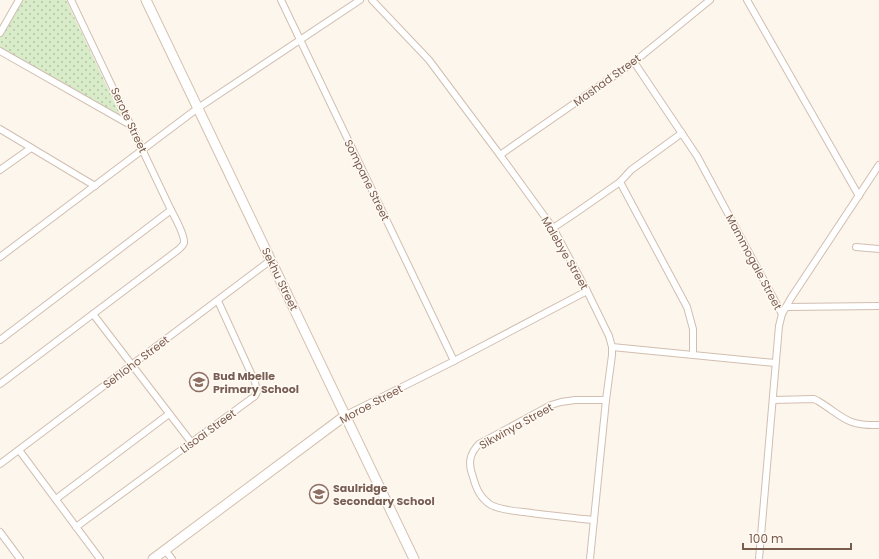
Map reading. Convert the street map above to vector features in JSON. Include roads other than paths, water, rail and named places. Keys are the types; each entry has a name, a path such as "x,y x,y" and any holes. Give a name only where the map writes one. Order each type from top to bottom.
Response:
{"street":[{"path":"0,34 19,0"},
{"name":"Serote Street","path":"71,0 172,210 184,242 178,250 93,314"},
{"name":"Sekhu Street","path":"146,0 414,559"},
{"name":"Sompane Street","path":"281,0 454,361"},
{"path":"0,257 198,108 360,0"},
{"name":"Malebye Street","path":"372,0 429,60 553,228 588,291 609,336 612,346 590,559"},
{"name":"Mashad Street","path":"500,155 634,62 710,0"},
{"path":"747,0 859,196"},
{"path":"0,51 132,126"},
{"name":"Mammogale Street","path":"634,62 697,156 782,314 779,326 775,363 759,559"},
{"path":"0,129 95,186"},
{"path":"553,228 620,182 631,170 682,133"},
{"path":"0,170 31,148"},
{"path":"782,314 879,165"},
{"path":"620,182 687,307 694,329 693,354"},
{"path":"0,340 172,210"},
{"path":"856,247 879,249"},
{"name":"Sehloho Street","path":"0,464 271,260"},
{"name":"Moroe Street","path":"153,559 346,415 588,291"},
{"name":"Lisoai Street","path":"76,526 251,400 257,392 257,387 253,377 218,301"},
{"path":"786,307 879,306"},
{"path":"0,384 93,314 192,442"},
{"path":"612,346 775,363"},
{"path":"773,400 814,399 848,421 858,424 879,425"},
{"name":"Sikwinya Street","path":"594,520 504,510 496,507 490,504 477,490 470,468 470,461 474,449 479,444 551,405 575,400 606,400"},
{"path":"56,499 169,414"},
{"path":"19,450 100,559"},
{"path":"0,532 20,559"},
{"path":"165,550 172,559"}],"place":[{"name":"Bud Mbelle Primary School","path":"199,382"},
{"name":"Saulridge Secondary School","path":"319,494"}]}
